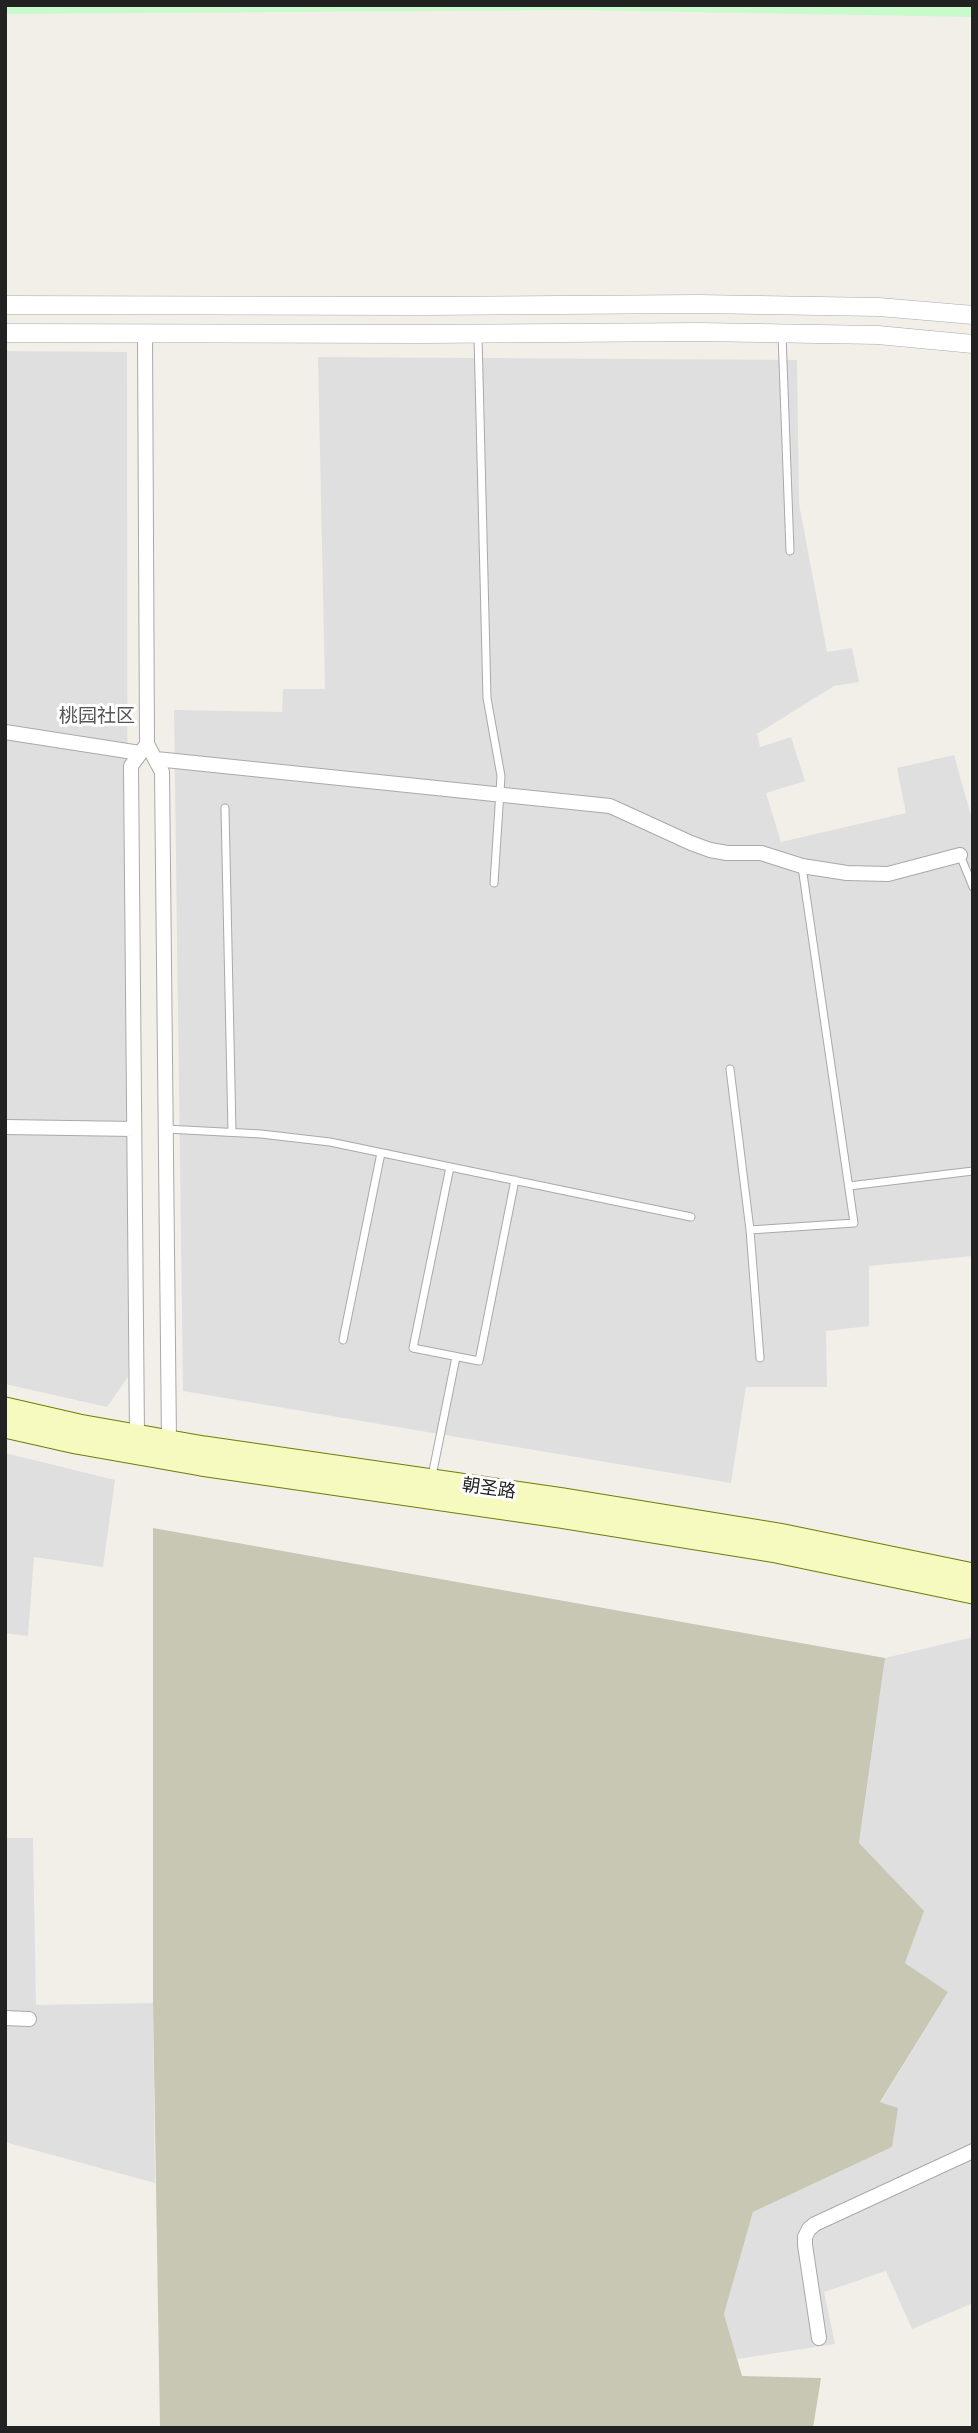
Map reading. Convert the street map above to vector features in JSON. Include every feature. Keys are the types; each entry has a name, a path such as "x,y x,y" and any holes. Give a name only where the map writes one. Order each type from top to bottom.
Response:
{"main road":[{"name":"朝圣路","path":"5,1408 169,1441 779,1534 973,1574"},
{"name":"朝圣路","path":"5,1427 76,1444 201,1465 547,1515 776,1552 973,1593"}],"street":[{"path":"5,305 699,304 879,307 973,315"},
{"path":"5,333 699,332 878,335 973,344"},
{"path":"137,1435 131,766 144,748 145,334"},
{"path":"5,732 144,748 156,760 162,772 169,1441"},
{"path":"156,760 610,806 710,850 761,853 802,866 847,873 888,874 960,855"},
{"path":"5,1127 134,1129"},
{"path":"5,2018 29,2019"},
{"path":"818,2338 805,2245 808,2229 973,2151"}],"lane":[{"path":"782,333 790,551"},
{"path":"478,334 487,698 501,776 494,883"},
{"path":"225,808 232,1132"},
{"path":"960,855 973,887"},
{"path":"750,1230 854,1223 802,866"},
{"path":"730,1069 750,1230 760,1358"},
{"path":"166,1129 232,1132 330,1142 691,1217"},
{"path":"342,1340 381,1153"},
{"path":"450,1167 413,1348 479,1362 515,1180"},
{"path":"849,1186 973,1171"},
{"path":"432,1479 456,1357"}],"shaded area":[{"path":"5,351 127,352 128,1377 107,1407 5,1384"},
{"path":"318,357 797,360 799,504 827,652 852,648 859,682 834,686 757,734 760,747 791,737 805,781 766,793 781,842 906,813 897,768 954,755 973,823 973,1256 869,1266 869,1326 826,1331 827,1387 746,1387 731,1483 183,1391 174,710 282,712 283,689 325,689"},
{"path":"5,1453 115,1480 103,1567 34,1557 28,1636 5,1633"},
{"path":"153,1528 885,1658 859,1843 924,1911 905,1963 948,1992 880,2102 898,2108 892,2147 753,2212 724,2314 742,2376 821,2378 813,2428 160,2428 153,2003"},
{"path":"973,1637 973,2303 912,2329 886,2271 824,2292 835,2344 737,2359 724,2314 753,2212 892,2147 880,2103 948,1992 905,1963 923,1911 859,1844 885,1658"},
{"path":"5,1838 33,1838 36,2005 153,2003 155,2183 5,2142"}],"green space":[{"path":"5,5 973,5 973,17 575,10 5,14"}],"district":[{"name":"桃园社区","path":"97,716"}]}
